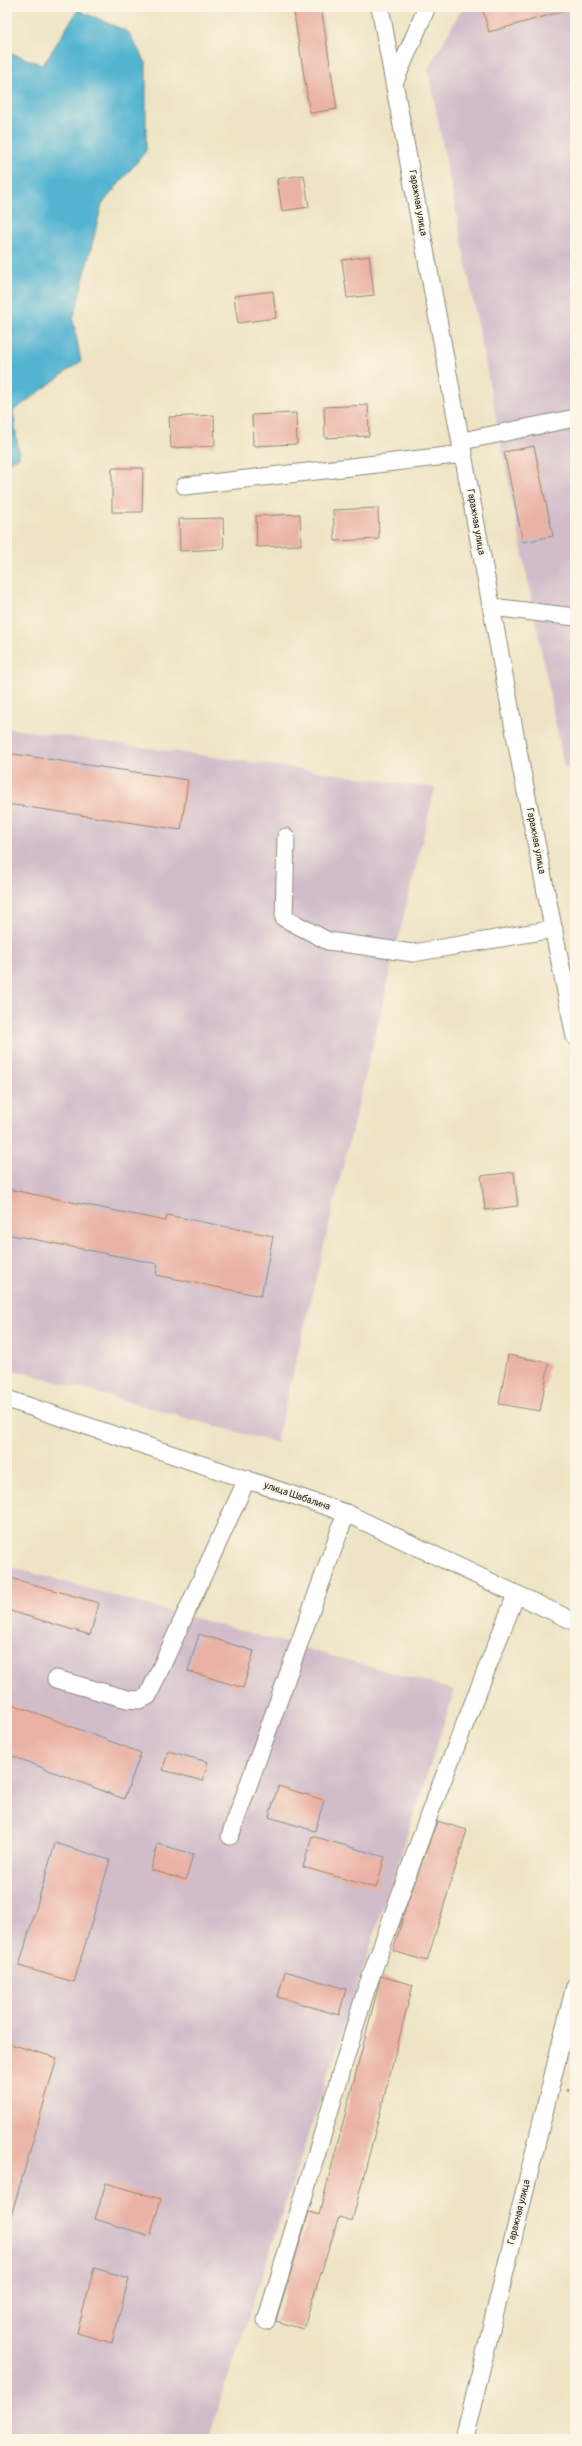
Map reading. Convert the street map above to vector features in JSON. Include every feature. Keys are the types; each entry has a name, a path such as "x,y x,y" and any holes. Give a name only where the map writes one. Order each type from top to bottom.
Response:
{"street":[{"name":"Гаражная улица","path":"380,7 492,606 575,1037"},
{"path":"395,81 427,7"},
{"path":"185,486 463,448 575,418"},
{"path":"492,606 575,617"},
{"path":"286,836 284,918 328,941 413,953 554,929"},
{"name":"улица Шабалина","path":"7,1399 247,1478 346,1513 575,1622"},
{"path":"56,1679 127,1699 139,1700 148,1696 247,1478"},
{"path":"230,1836 346,1513"},
{"path":"266,2321 366,1990 430,1812 516,1595"},
{"name":"Гаражная улица","path":"464,2439 575,1986"}],"shaded area":[{"path":"463,7 575,7 575,767 564,767 428,69"},
{"path":"7,728 435,788 276,1443 7,1368"},
{"path":"7,1566 455,1690 208,2439 7,2439"}],"water":[{"path":"78,10 128,32 146,63 146,151 102,204 73,320 81,361 13,411 19,457 7,464 7,55 11,53 43,65"}],"building":[{"path":"293,7 321,7 337,109 310,113"},
{"path":"482,7 564,7 564,11 489,32"},
{"path":"304,175 309,207 282,211 277,179"},
{"path":"369,256 374,295 347,298 342,260"},
{"path":"273,291 276,318 238,323 234,296"},
{"path":"368,405 369,436 325,438 324,407"},
{"path":"296,413 297,444 253,446 252,415"},
{"path":"214,415 215,446 171,448 169,417"},
{"path":"534,446 553,536 523,542 504,452"},
{"path":"112,468 143,468 142,512 112,512"},
{"path":"378,508 379,539 335,541 333,510"},
{"path":"300,514 301,545 257,547 256,516"},
{"path":"223,518 224,549 180,551 179,519"},
{"path":"7,753 188,780 181,830 7,804"},
{"path":"514,1172 518,1206 485,1210 481,1176"},
{"path":"7,1189 166,1221 167,1215 273,1236 261,1296 156,1275 158,1264 7,1234"},
{"path":"508,1355 549,1363 540,1411 499,1404"},
{"path":"7,1577 99,1603 90,1635 7,1610"},
{"path":"199,1634 254,1651 243,1688 188,1671"},
{"path":"7,1702 141,1753 124,1799 7,1754"},
{"path":"168,1751 208,1762 203,1781 163,1770"},
{"path":"278,1786 324,1800 315,1831 269,1817"},
{"path":"437,1821 467,1830 427,1961 393,1951 407,1904"},
{"path":"312,1836 385,1857 376,1888 303,1867"},
{"path":"55,1843 110,1860 74,1982 19,1966"},
{"path":"158,1844 193,1854 186,1880 151,1870"},
{"path":"285,1971 346,1989 339,2015 278,1997"},
{"path":"381,1976 413,1985 352,2221 339,2217 303,2329 276,2321 309,2212 319,2215"},
{"path":"7,2043 57,2058 11,2216 7,2215"},
{"path":"106,2183 161,2199 150,2236 95,2219"},
{"path":"94,2268 129,2278 112,2343 77,2333"}]}
